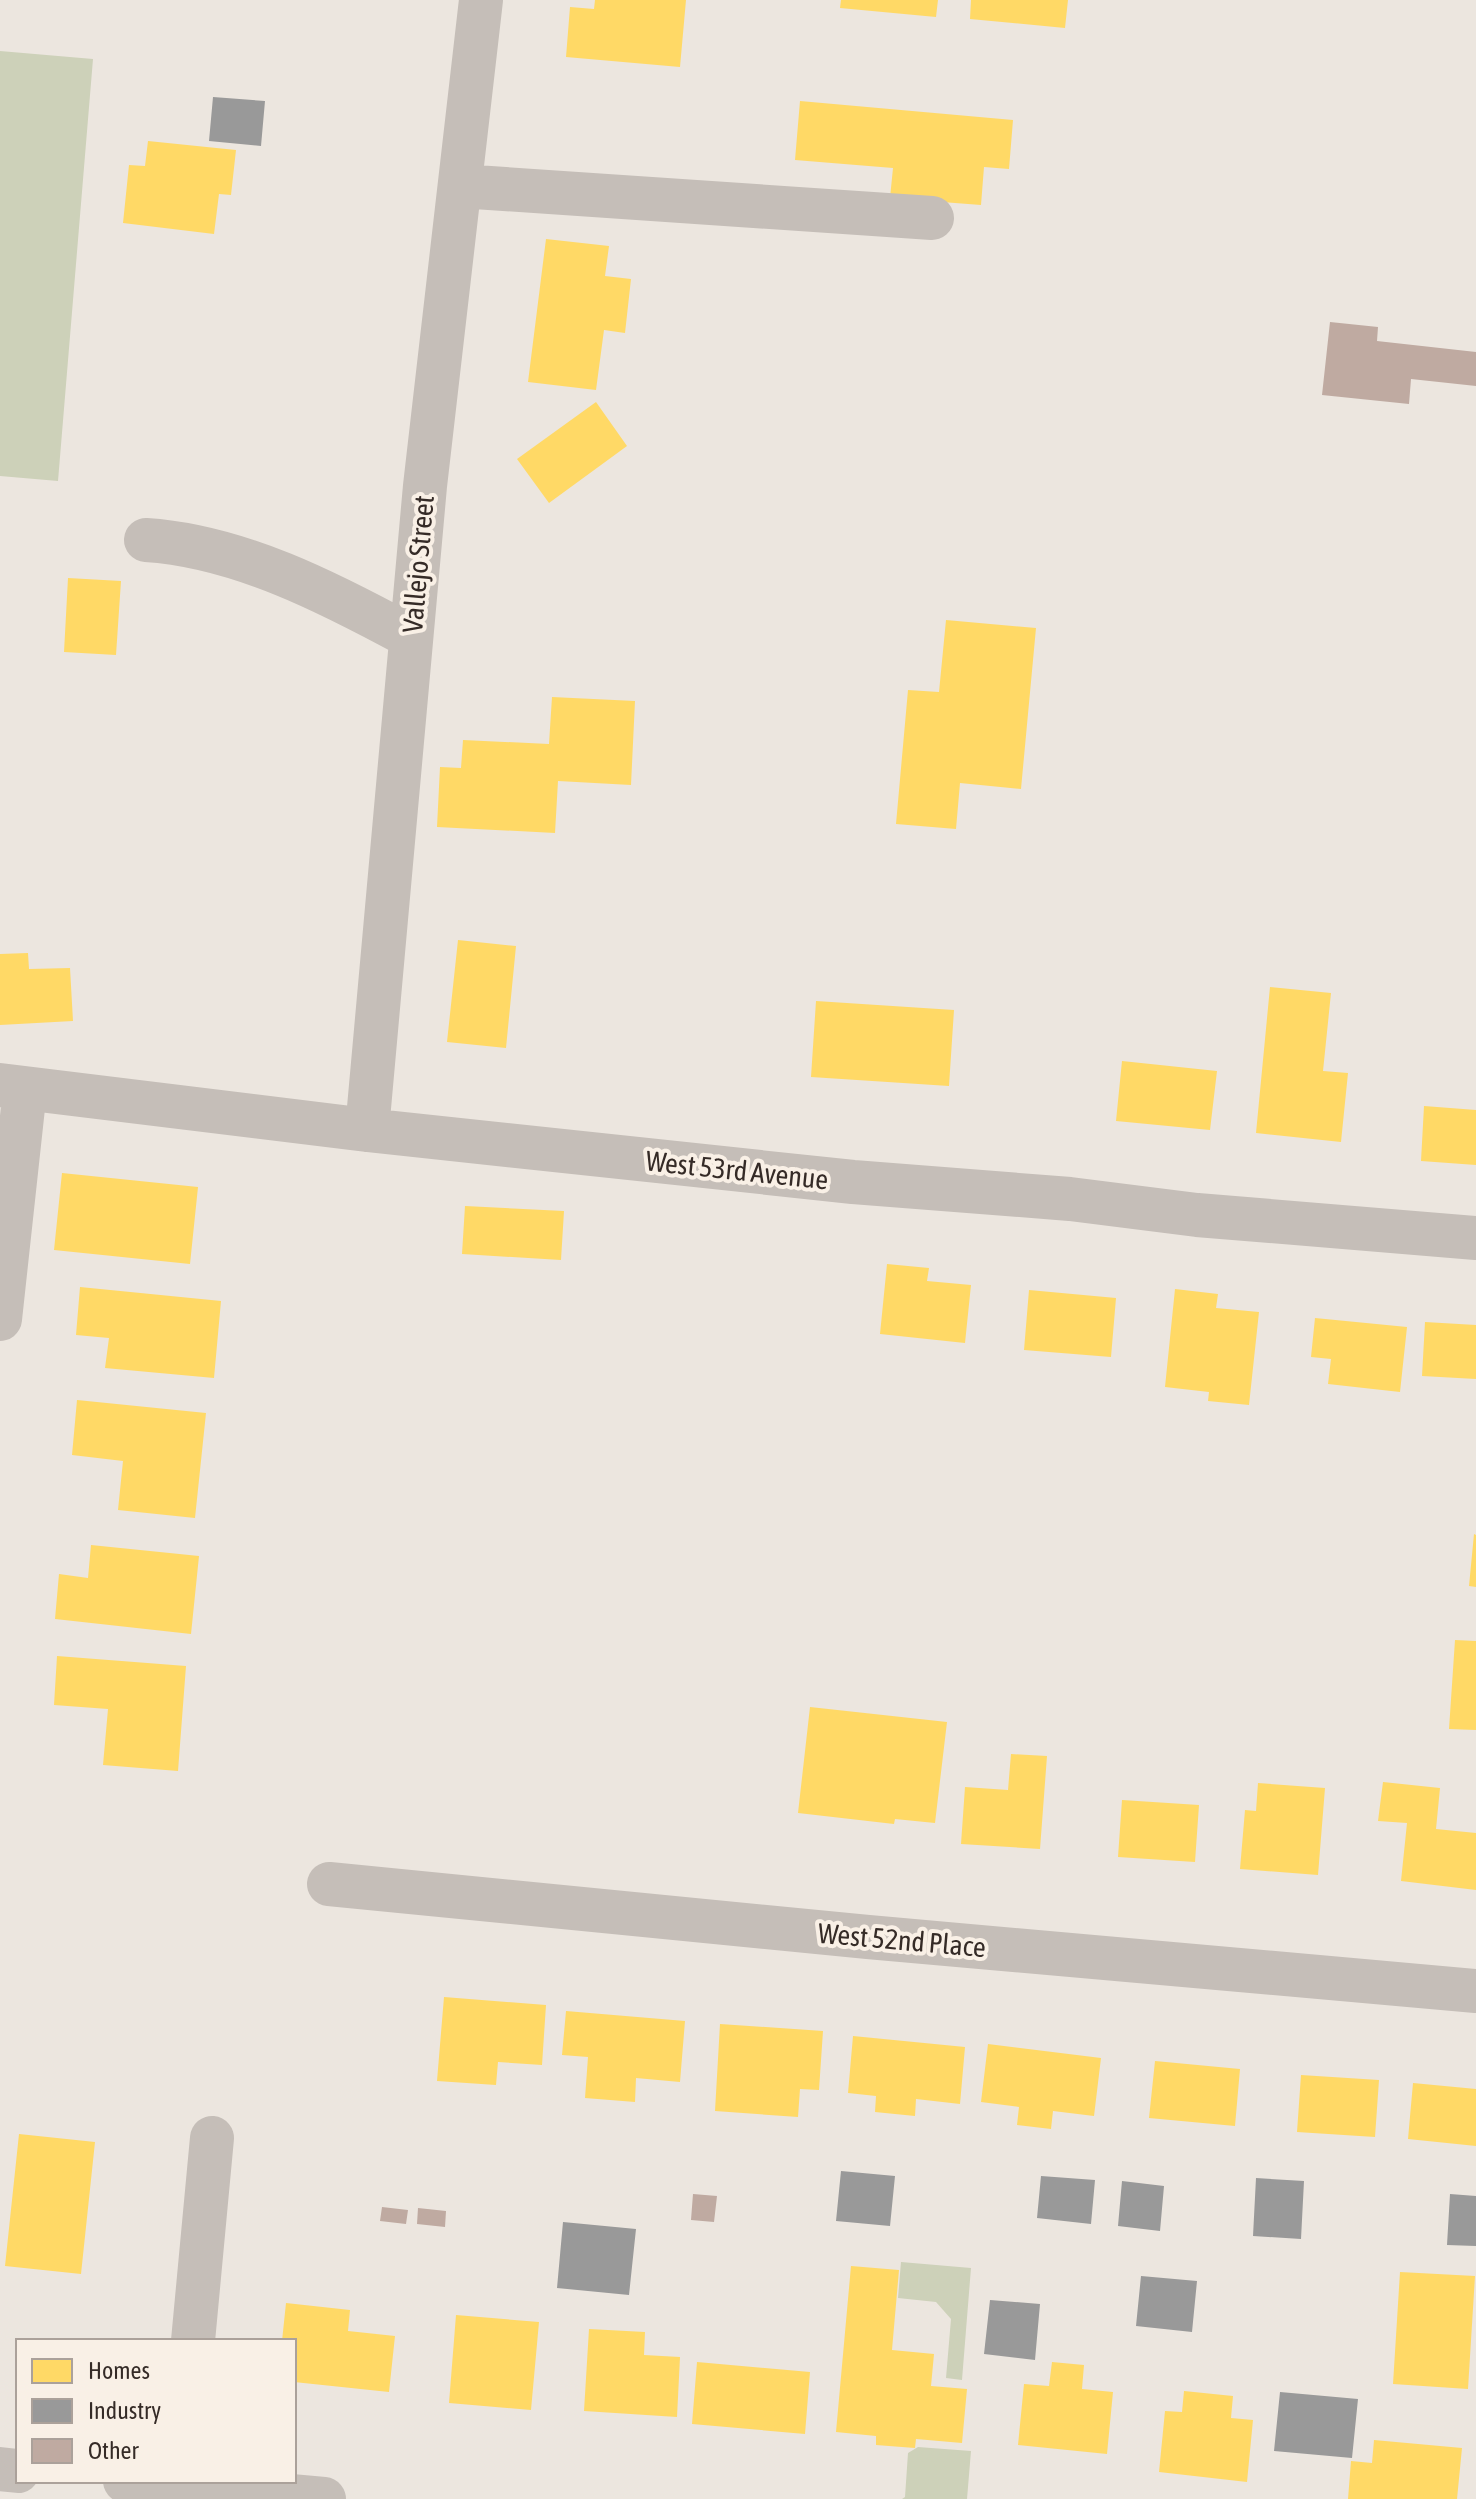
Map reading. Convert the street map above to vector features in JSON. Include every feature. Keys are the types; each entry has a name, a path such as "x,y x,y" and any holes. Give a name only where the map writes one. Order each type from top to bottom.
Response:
{"street":[{"name":"Vallejo Street","path":"367,1130 425,486 481,0"},
{"path":"460,186 932,218"},
{"path":"146,540 182,542 274,571 344,601 411,637"},
{"path":"0,1319 13,1087"},
{"name":"West 53rd Avenue","path":"13,1087 367,1130 853,1182 1070,1199 1197,1215 1476,1238"},
{"name":"West 52nd Place","path":"329,1884 868,1937 1476,1991"},
{"path":"193,2339 212,2138"},
{"path":"138,2483 179,2489 324,2499"}],"green space":[{"path":"0,51 93,59 58,481 0,476"},
{"path":"901,2262 971,2268 962,2380 946,2378 951,2319 936,2302 898,2298"},
{"path":"918,2447 971,2451 967,2499 902,2499 905,2497 908,2453"}],"building: Homes":[{"path":"595,0 686,0 680,67 566,57 570,7 594,9"},
{"path":"841,0 938,0 936,17 840,8"},
{"path":"971,0 1068,0 1065,28 970,19"},
{"path":"800,101 1013,120 1009,169 984,167 981,205 890,198 893,168 795,160"},
{"path":"148,141 236,150 231,195 219,194 214,234 123,223 129,165 145,166"},
{"path":"546,239 609,246 605,276 631,279 625,333 604,330 596,390 528,382"},
{"path":"596,402 627,446 549,503 517,459"},
{"path":"68,578 121,581 116,655 64,652"},
{"path":"946,620 1036,628 1021,789 960,783 956,829 896,824 908,690 939,692"},
{"path":"552,697 635,701 631,785 558,781 555,833 437,827 440,767 461,768 463,740 549,744"},
{"path":"458,940 516,946 506,1048 447,1042"},
{"path":"28,953 29,969 70,968 73,1021 0,1025 0,954"},
{"path":"1270,987 1331,993 1323,1071 1348,1073 1341,1142 1256,1133"},
{"path":"816,1001 954,1010 949,1086 811,1077"},
{"path":"1122,1061 1217,1071 1210,1130 1116,1121"},
{"path":"1424,1106 1476,1110 1476,1165 1421,1161"},
{"path":"62,1173 198,1187 190,1264 54,1250"},
{"path":"465,1206 564,1211 561,1260 462,1254"},
{"path":"887,1264 929,1268 927,1281 971,1285 965,1343 880,1334"},
{"path":"80,1287 221,1301 214,1378 105,1368 109,1338 76,1335"},
{"path":"1175,1289 1218,1294 1216,1308 1259,1312 1249,1405 1208,1401 1209,1392 1165,1387"},
{"path":"1029,1290 1116,1298 1111,1357 1024,1350"},
{"path":"1315,1318 1407,1327 1400,1392 1328,1384 1331,1359 1311,1357"},
{"path":"1425,1322 1476,1325 1476,1379 1422,1376"},
{"path":"77,1400 206,1413 195,1518 118,1510 123,1461 72,1455"},
{"path":"1476,1535 1476,1587 1469,1586"},
{"path":"91,1545 199,1556 191,1634 55,1619 59,1574 88,1578"},
{"path":"1455,1640 1476,1641 1476,1730 1449,1729"},
{"path":"57,1656 186,1666 178,1771 103,1765 108,1709 54,1705"},
{"path":"810,1707 947,1722 935,1823 895,1819 894,1824 798,1813"},
{"path":"1011,1754 1047,1756 1040,1849 961,1844 965,1787 1008,1790"},
{"path":"1383,1782 1440,1788 1436,1829 1476,1833 1476,1890 1401,1881 1407,1823 1378,1821"},
{"path":"1258,1783 1325,1788 1318,1875 1240,1869 1245,1810 1256,1811"},
{"path":"1122,1800 1199,1805 1195,1862 1118,1857"},
{"path":"444,1997 546,2005 542,2065 498,2062 496,2085 437,2081"},
{"path":"566,2011 685,2021 680,2082 636,2078 635,2102 585,2098 588,2057 562,2055"},
{"path":"720,2024 823,2031 819,2090 800,2089 798,2117 715,2111"},
{"path":"853,2036 965,2047 960,2104 916,2099 915,2116 875,2112 876,2096 848,2093"},
{"path":"988,2044 1101,2058 1094,2116 1053,2111 1051,2129 1017,2125 1019,2107 981,2102"},
{"path":"1155,2061 1240,2069 1235,2126 1149,2118"},
{"path":"1301,2075 1379,2080 1375,2137 1297,2132"},
{"path":"1413,2083 1476,2089 1476,2146 1408,2139"},
{"path":"19,2134 95,2142 81,2274 5,2266"},
{"path":"851,2266 899,2270 892,2350 934,2354 931,2386 967,2389 962,2443 916,2439 915,2448 876,2445 876,2436 836,2432"},
{"path":"1400,2272 1475,2276 1468,2389 1393,2384"},
{"path":"286,2303 350,2310 348,2331 395,2336 389,2392 296,2382 296,2339 282,2339"},
{"path":"456,2315 539,2322 531,2410 449,2403"},
{"path":"589,2329 645,2332 644,2355 680,2357 677,2417 584,2411"},
{"path":"697,2362 810,2372 805,2434 692,2424"},
{"path":"1052,2362 1084,2365 1082,2389 1113,2392 1107,2454 1018,2445 1024,2384 1049,2386"},
{"path":"1184,2391 1233,2396 1231,2418 1253,2420 1247,2482 1159,2472 1165,2411 1182,2412"},
{"path":"1374,2440 1462,2448 1457,2499 1348,2499 1351,2461 1372,2463"}],"building: Industry":[{"path":"213,97 265,101 261,146 209,141"},
{"path":"841,2171 895,2176 890,2226 836,2221"},
{"path":"1041,2176 1095,2180 1091,2224 1037,2218"},
{"path":"1256,2178 1304,2181 1301,2239 1253,2236"},
{"path":"1122,2181 1164,2186 1160,2231 1118,2226"},
{"path":"1450,2194 1476,2196 1476,2246 1447,2245"},
{"path":"563,2222 636,2229 629,2295 557,2288"},
{"path":"1141,2276 1197,2281 1192,2332 1136,2326"},
{"path":"990,2300 1040,2304 1035,2360 984,2354"},
{"path":"1280,2392 1358,2399 1352,2458 1274,2451"}],"building: Other":[{"path":"1330,322 1378,327 1377,341 1476,352 1476,386 1411,379 1409,404 1322,395"},
{"path":"693,2194 717,2196 714,2222 691,2220"},
{"path":"382,2207 408,2210 406,2224 380,2221"},
{"path":"418,2208 446,2211 445,2227 417,2224"}]}
